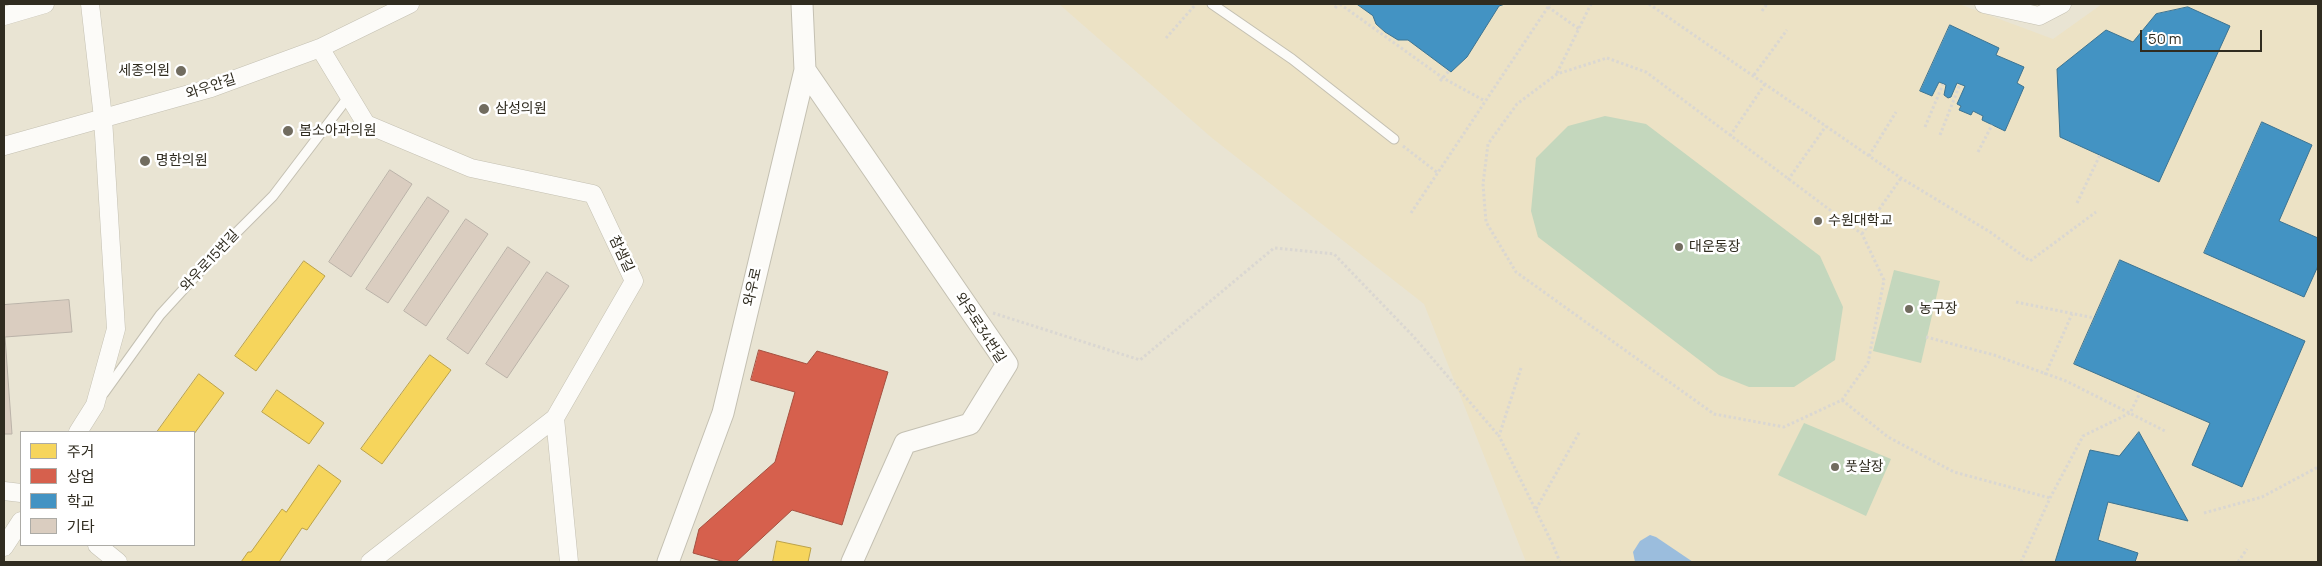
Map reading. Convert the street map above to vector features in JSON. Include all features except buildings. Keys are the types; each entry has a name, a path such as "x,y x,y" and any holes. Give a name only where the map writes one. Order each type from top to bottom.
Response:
{"street":[{"path":"4,16 45,4"},
{"path":"90,4 103,118 116,329 95,405"},
{"name":"와우안길","path":"4,146 211,88 320,48 410,4"},
{"name":"와우로","path":"668,562 723,414 805,70 802,4"},
{"path":"1984,4 2039,16 2062,4"},
{"name":"참샘길","path":"320,48 366,124 471,168 593,194 634,281 555,418 370,562"},
{"name":"와우로34번길","path":"805,70 1006,364 970,424 905,443 852,562"},
{"name":"와우로15번길","path":"79,431 95,405"},
{"path":"555,418 569,562"},
{"path":"4,491 20,492"},
{"path":"4,547 20,523"},
{"path":"99,546 118,562"}],"lane":[{"path":"1212,4 1292,59 1394,139"},
{"name":"와우로15번길","path":"95,405 160,315 224,245 273,196 349,96"}],"path":[{"path":"1166,38 1196,4"},
{"path":"1335,8 1339,4 1442,79 1486,101"},
{"path":"1557,74 1591,4"},
{"path":"1650,4 1901,178 1990,232 2030,261 2096,212"},
{"path":"1762,11 1767,4"},
{"path":"1411,213 1549,5 1579,29"},
{"path":"1754,75 1787,30"},
{"path":"1607,58 1646,72 1730,136 1862,234 1884,280 1868,363 1842,400 1784,427 1714,414 1516,272 1486,222 1483,184 1488,144 1517,104 1557,74 1607,58"},
{"path":"1442,79 1449,71"},
{"path":"1730,136 1765,84"},
{"path":"1924,127 1943,84"},
{"path":"1940,135 1960,84"},
{"path":"1869,156 1896,112"},
{"path":"1978,152 1992,125"},
{"path":"1788,180 1826,126"},
{"path":"1394,139 1438,172"},
{"path":"2077,203 2100,155"},
{"path":"1862,234 1901,178"},
{"path":"992,312 1140,360 1274,248 1334,254 1413,336 1499,436 1560,562"},
{"path":"2016,302 2094,318"},
{"path":"2045,375 2072,314"},
{"path":"1926,337 1994,355 2066,381 2167,432"},
{"path":"1499,436 1521,368"},
{"path":"2021,562 2050,498 2083,436 2130,414 2140,393"},
{"path":"1842,400 1888,437 1954,472 2050,498"},
{"path":"1536,509 1580,431"},
{"path":"2204,513 2262,497 2318,468"},
{"path":"2238,562 2247,549"}],"shaded area":[{"name":"수원대학교","path":"1059,4 1959,4 2053,39 2102,4 2318,4 2318,562 1526,562 1424,304 1212,138"}],"green space":[{"name":"대운동장","path":"1605,116 1646,124 1820,256 1843,307 1835,360 1794,387 1749,387 1719,375 1538,237 1531,211 1536,158 1568,126"},
{"name":"농구장","path":"1894,270 1940,281 1921,363 1873,351"},
{"name":"풋살장","path":"1804,423 1891,459 1866,516 1778,475"}],"water":[{"path":"1650,535 1693,562 1635,562 1633,552 1640,541"}],"place":[{"name":"세종의원","path":"181,71"},
{"name":"삼성의원","path":"484,109"},
{"name":"봄소아과의원","path":"288,131"},
{"name":"명한의원","path":"145,161"},
{"name":"수원대학교","path":"1818,221"},
{"name":"대운동장","path":"1679,247"},
{"name":"농구장","path":"1909,309"},
{"name":"풋살장","path":"1835,467"}]}
